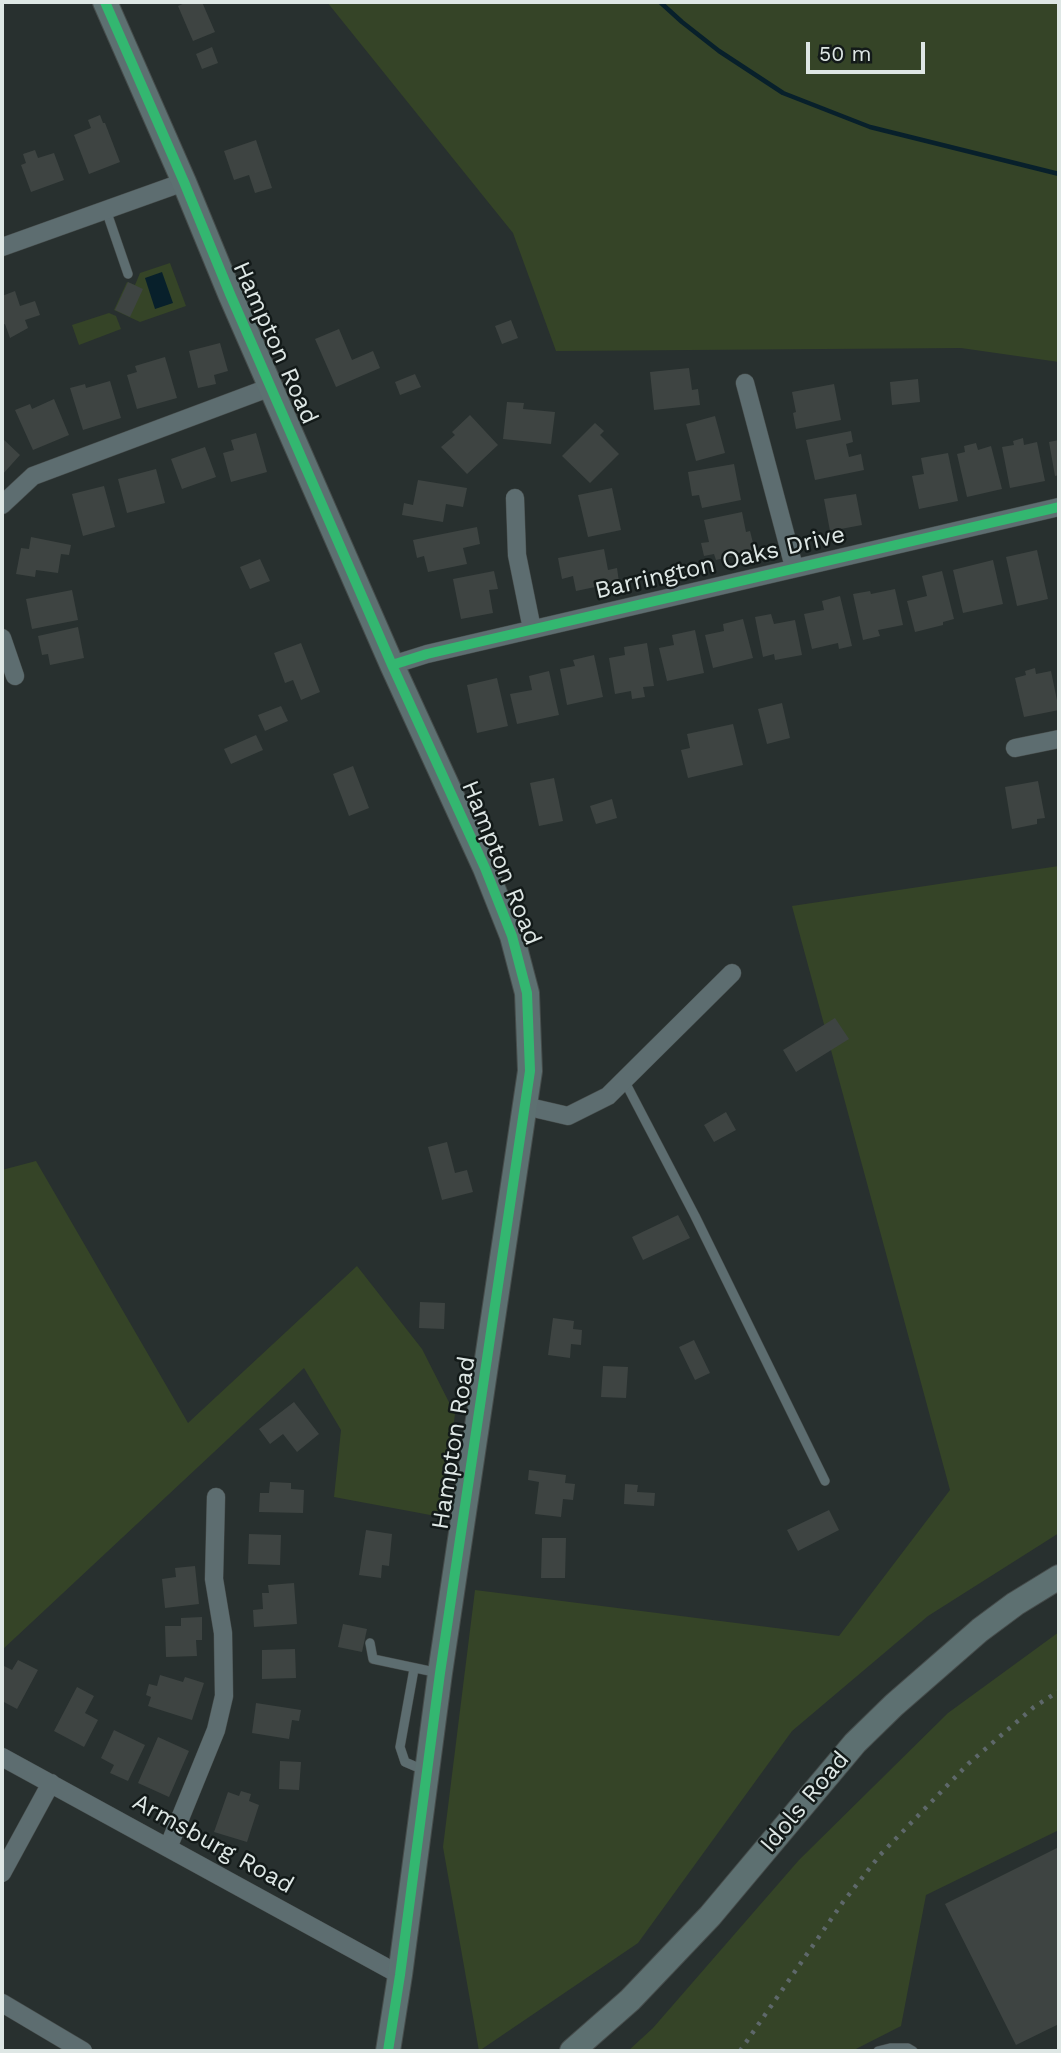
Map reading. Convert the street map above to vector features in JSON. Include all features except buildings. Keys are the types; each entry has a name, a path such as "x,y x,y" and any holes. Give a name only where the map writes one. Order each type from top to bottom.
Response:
{"main road":[{"name":"Hampton Road","path":"105,2 230,294 485,868 512,936 527,993 530,1071 440,1674 388,2051"},
{"name":"Idols Road","path":"572,2051 630,2000 702,1925 855,1742 980,1630 1059,1577"}],"street":[{"path":"2,247 184,182"},
{"path":"745,383 794,567"},
{"path":"2,505 33,476 271,387"},
{"path":"515,498 517,555 531,629"},
{"name":"Barrington Oaks Drive","path":"393,665 531,629 1059,507"},
{"path":"2,638 15,676"},
{"path":"1015,748 1059,739"},
{"path":"525,1105 568,1116 608,1096 732,974"},
{"path":"167,1848 216,1730 224,1696 223,1633 214,1578 216,1497"},
{"name":"Armsburg Road","path":"2,1757 400,1975"},
{"path":"2,1873 51,1783"},
{"path":"2,2003 83,2051"}],"lane":[{"path":"106,210 128,274"},
{"path":"624,1080 695,1216 825,1481"},
{"path":"370,1643 373,1660 440,1674"},
{"path":"414,1669 400,1747 405,1762 428,1772"},
{"path":"877,2051 890,2048 908,2048 913,2051"}],"green space":[{"path":"327,2 1059,2 1059,362 961,348 556,351 513,233"},
{"path":"170,263 186,306 140,322 114,310 127,282 135,285 140,273"},
{"path":"109,313 116,316 121,329 79,345 72,325"},
{"path":"1059,866 1059,1533 928,1616 792,1731 638,1943 479,2051 443,1847 475,1590 839,1636 950,1490 792,906"},
{"path":"36,1161 188,1423 357,1266 422,1349 455,1414 441,1517 334,1497 341,1430 304,1368 2,1650 2,1170"},
{"path":"1059,1632 1059,1830 926,1895 901,2026 852,2051 628,2051 653,2028 799,1860 948,1713"}],"water":[{"path":"162,272 173,303 155,309 145,278"}],"waterway":[{"path":"660,2 719,51 783,93 870,127 1059,174"}],"railway":[{"path":"740,2051 843,1902 880,1855 968,1764 1034,1707 1059,1691"}],"cycle path":[{"path":"105,2 392,665 485,868 512,936 527,993 530,1071 440,1673 388,2051"},
{"path":"392,665 427,654 1059,507"}]}
